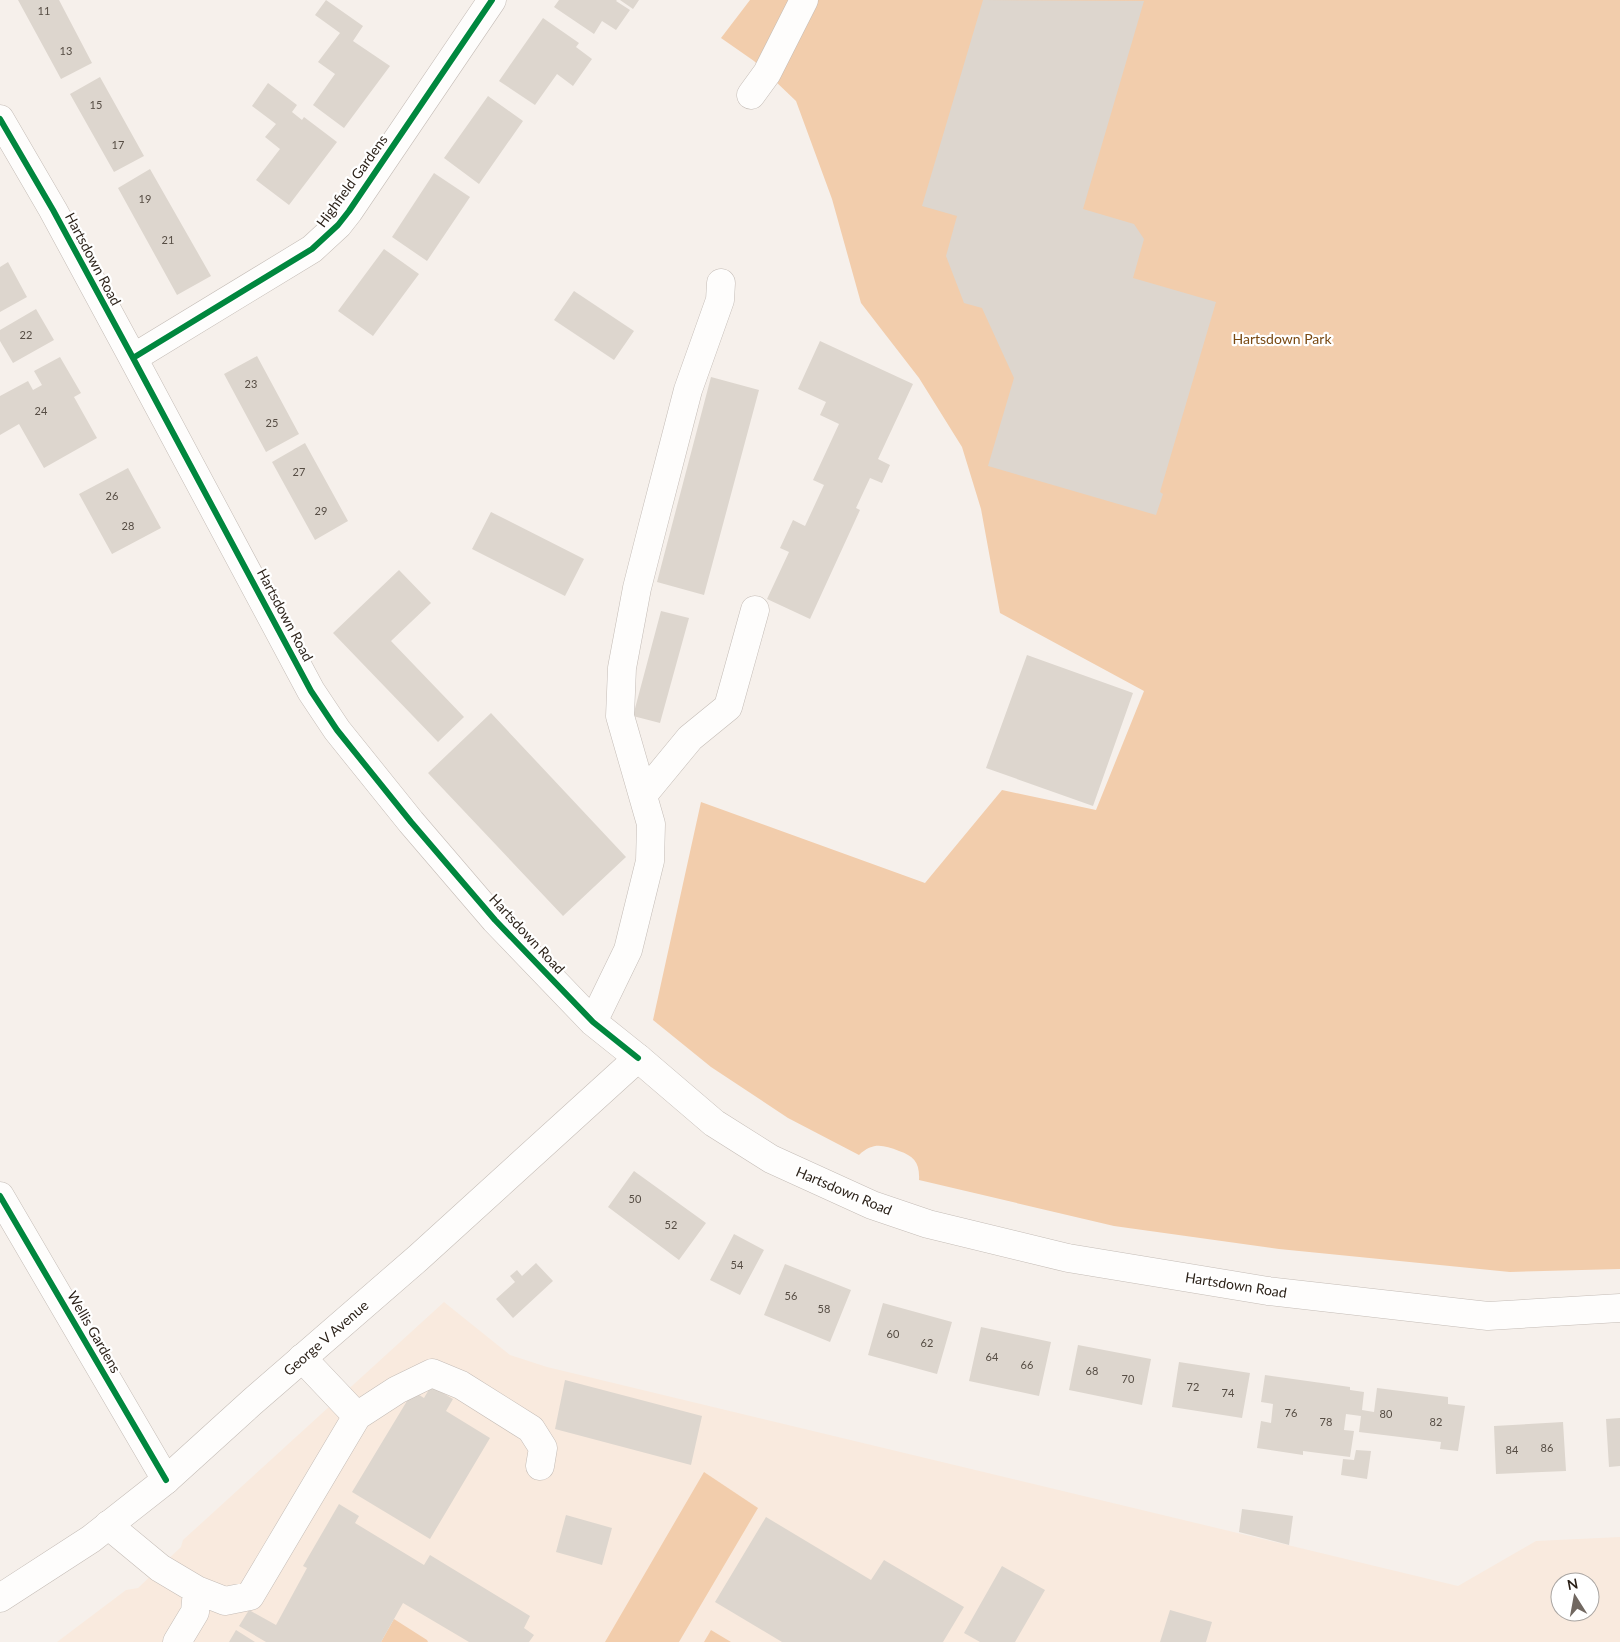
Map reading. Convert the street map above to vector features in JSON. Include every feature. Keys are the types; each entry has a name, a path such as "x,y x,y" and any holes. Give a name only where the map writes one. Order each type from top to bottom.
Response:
{"street":[{"name":"Highfield Gardens","path":"133,358 298,258 325,238 349,211 492,0"},
{"path":"751,95 767,73 804,0"},
{"name":"Hartsdown Road","path":"0,119 53,210 306,683 337,730 411,822 495,920 592,1022 638,1058 714,1123 771,1159 872,1205 928,1224 1068,1258 1268,1291 1488,1316 1620,1308"},
{"path":"592,1022 628,950 644,892 650,861 651,824 620,716 622,668 637,588 653,525 688,390 720,300 721,283"},
{"path":"643,795 690,738 728,707 755,610"},
{"name":"George V Avenue","path":"0,1598 92,1539 166,1480 302,1358 418,1258 638,1058"},
{"name":"Wellis Gardens","path":"0,1196 166,1480"},
{"path":"302,1358 358,1416"},
{"path":"108,1525 160,1568 197,1590 225,1601 250,1596 358,1416 397,1390 432,1373 461,1385 532,1429 543,1448 540,1466"},
{"path":"177,1642 195,1612 197,1590"}],"shaded area":[{"path":"444,1302 510,1355 547,1367 1458,1586 1536,1541 1620,1537 1620,1642 57,1642 126,1590 138,1588 181,1547 183,1540"}],"green space":[{"name":"Hartsdown Park","path":"750,0 1620,0 1620,1269 1510,1272 1279,1249 1114,1226 919,1180 917,1165 909,1155 888,1147 874,1146 859,1155 788,1118 711,1067 653,1020 701,802 925,883 1002,790 1096,810 1144,691 1000,613 981,509 962,447 919,378 861,303 832,199 796,101 754,61 721,38"},
{"path":"704,1472 758,1508 679,1642 605,1642"},
{"path":"394,1619 427,1640 428,1642 381,1642"},
{"path":"711,1630 731,1642 704,1642"}],"building":[{"path":"18,0 59,0 92,63 61,79"},
{"path":"326,0 363,26 353,41 390,66 344,128 313,105 335,74 318,62 340,33 315,15"},
{"path":"559,0 617,0 630,10 616,30 602,21 594,34 554,7"},
{"path":"620,0 639,0 633,9"},
{"path":"983,0 1144,1 1083,209 1134,224 1144,239 1133,278 1216,302 1160,492 1163,494 1156,515 988,466 1014,378 982,308 964,303 946,256 957,216 922,206"},
{"path":"543,18 579,43 576,47 592,59 573,86 557,74 535,105 499,81"},
{"path":"100,77 144,156 114,172 70,94"},
{"path":"268,83 297,105 292,112 302,120 304,117 337,142 289,205 256,180 280,149 265,137 276,124 252,106"},
{"path":"488,96 523,121 479,184 444,158"},
{"path":"150,169 211,276 177,295 118,188"},
{"path":"434,173 470,197 427,261 392,237"},
{"path":"384,249 419,274 373,336 338,311"},
{"path":"8,262 27,297 0,312 0,267"},
{"path":"574,291 634,331 614,360 554,320"},
{"path":"36,309 54,340 13,363 0,341 0,330"},
{"path":"820,341 913,384 878,459 890,465 882,483 870,478 856,508 860,510 810,619 767,599 789,552 780,548 793,520 805,526 824,485 813,480 839,424 820,415 826,402 798,389"},
{"path":"257,356 299,434 266,452 224,374"},
{"path":"60,357 81,393 74,397 97,438 44,468 19,424 0,435 0,396 28,381 33,390 42,385 34,371"},
{"path":"711,377 759,390 704,595 657,582"},
{"path":"305,443 348,521 315,540 272,462"},
{"path":"128,468 161,528 112,554 79,494"},
{"path":"491,512 584,559 565,596 472,549"},
{"path":"399,570 431,603 391,641 464,717 438,742 333,633"},
{"path":"661,611 689,618 660,723 633,716"},
{"path":"1027,655 1133,693 1093,806 986,768"},
{"path":"491,713 626,857 563,916 428,773"},
{"path":"634,1171 706,1223 679,1260 608,1207"},
{"path":"734,1234 764,1250 740,1295 710,1280"},
{"path":"536,1263 553,1281 513,1318 496,1299 515,1282 510,1276 517,1270 522,1276"},
{"path":"785,1264 851,1290 830,1342 764,1315"},
{"path":"883,1303 952,1322 937,1374 868,1355"},
{"path":"981,1327 1051,1342 1039,1396 969,1381"},
{"path":"1078,1345 1151,1359 1142,1405 1069,1390"},
{"path":"1179,1362 1250,1373 1242,1418 1172,1407"},
{"path":"1265,1375 1350,1387 1350,1390 1364,1392 1362,1410 1374,1412 1377,1388 1448,1397 1448,1404 1465,1406 1458,1451 1440,1449 1441,1442 1359,1432 1361,1416 1346,1414 1344,1430 1354,1431 1350,1457 1303,1451 1303,1455 1257,1448 1261,1421 1271,1423 1273,1404 1261,1402"},
{"path":"565,1380 702,1416 691,1465 555,1429"},
{"path":"431,1386 453,1399 446,1411 490,1438 430,1539 352,1492 413,1391 424,1398"},
{"path":"1620,1418 1620,1466 1609,1467 1606,1419"},
{"path":"1563,1422 1566,1471 1496,1474 1494,1426"},
{"path":"1356,1450 1371,1451 1367,1479 1341,1475 1343,1459 1354,1460"},
{"path":"339,1504 359,1516 355,1523 424,1565 430,1555 530,1616 524,1628 534,1635 529,1642 469,1642 403,1603 381,1642 266,1642 239,1626 249,1610 276,1625 307,1568 303,1566"},
{"path":"1242,1509 1293,1516 1289,1545 1239,1532"},
{"path":"566,1515 612,1528 602,1565 556,1552"},
{"path":"766,1517 871,1580 884,1560 964,1607 943,1642 782,1642 715,1602"},
{"path":"1002,1566 1045,1590 1015,1642 980,1642 964,1633"},
{"path":"1170,1610 1212,1622 1206,1642 1160,1642"},
{"path":"236,1630 255,1642 229,1642"}],"cycle path":[{"path":"133,358 312,249 338,225 492,0"},
{"path":"0,119 53,210 311,691 337,730 411,822 495,920 593,1022 638,1058"},
{"path":"0,1196 166,1480"}]}
